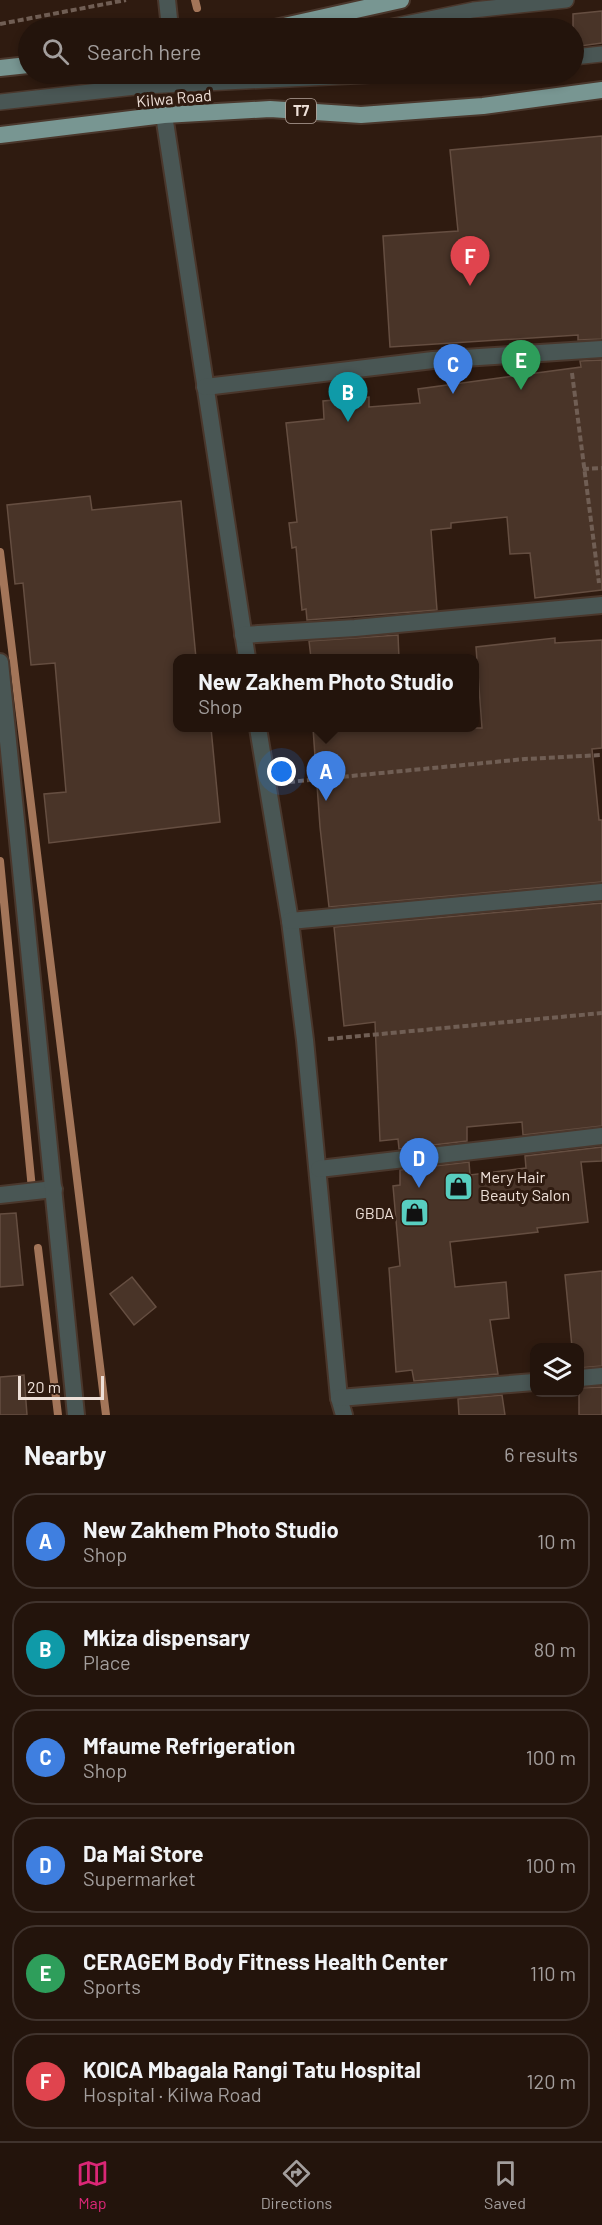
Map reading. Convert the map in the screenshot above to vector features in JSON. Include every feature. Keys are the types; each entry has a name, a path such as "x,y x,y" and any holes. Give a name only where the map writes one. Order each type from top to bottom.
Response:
{"highway":[{"path":"320,18 400,0"},
{"path":"0,68 18,66"},
{"name":"Kilwa Road","path":"0,135 164,116 270,109 361,115 483,106 602,90"}],"street":[{"path":"167,0 169,18"},
{"path":"164,116 246,654"},
{"path":"204,387 433,360 602,349"},
{"path":"243,635 355,628 602,605"},
{"path":"0,662 76,1415"},
{"path":"259,732 290,921 305,1041 320,1169 339,1398 344,1415"},
{"path":"290,921 602,892"},
{"path":"320,1169 439,1153 602,1136"},
{"path":"0,1195 54,1189"},
{"path":"584,1378 602,1376"},
{"path":"339,1398 530,1382"}],"lane":[{"path":"434,18 473,10 566,0"},
{"path":"584,56 602,54"},
{"path":"144,86 152,84"},
{"path":"0,102 144,86 185,84"}],"path":[{"path":"32,18 126,0"},
{"path":"0,24 18,21"},
{"path":"569,352 602,605"},
{"path":"583,470 602,468"},
{"path":"268,784 494,762 602,755"},
{"path":"305,1041 602,1013"}],"building":[{"path":"602,11 602,43 584,45 584,18 573,18 573,14"},
{"path":"602,136 602,339 578,340 578,335 390,347 383,236 458,231 450,150"},
{"path":"602,360 602,590 535,598 530,553 510,554 507,517 451,523 451,528 431,530 437,610 307,620 306,609 302,610 296,547 292,548 289,523 297,522 286,423 324,419 323,401 369,397 369,407 420,403 418,389 581,367 580,361"},
{"path":"90,496 92,510 181,501 196,654 173,654 173,732 211,732 220,822 49,843 44,794 66,792 55,663 31,665 23,583 15,584 7,505"},
{"path":"398,635 399,654 311,654 309,641"},
{"path":"555,638 555,643 602,640 602,748 592,749 599,820 602,820 602,882 329,907 320,827 313,732 479,732 479,728 482,728 479,654 477,654 476,647"},
{"path":"602,903 602,1126 523,1135 522,1122 467,1127 467,1141 399,1149 398,1139 380,1141 375,1022 344,1026 334,927"},
{"path":"602,1147 602,1161 581,1162 588,1222 537,1228 538,1232 450,1242 455,1287 506,1282 509,1318 490,1320 498,1374 414,1381 412,1370 396,1372 389,1268 400,1266 393,1186 400,1185 400,1170 469,1162 470,1175 526,1168 525,1156"},
{"path":"16,1213 23,1285 0,1287 0,1214"},
{"path":"602,1271 602,1366 584,1368 584,1343 572,1343 565,1275"},
{"path":"132,1277 156,1307 134,1325 110,1294"},
{"path":"24,1375 27,1415 0,1415 0,1377"},
{"path":"602,1387 602,1415 579,1415 579,1397 584,1397 584,1388"},
{"path":"502,1395 505,1415 459,1415 458,1399"}],"waterway":[{"path":"195,0 197,8"},
{"path":"0,552 106,1415"},
{"path":"0,861 32,1189"},
{"path":"38,1248 58,1415"}],"place":[{"name":"KOICA Mbagala Rangi Tatu Hospital","path":"470,286"},
{"name":"CERAGEM Body Fitness Health Center","path":"521,390"},
{"name":"Mfaume Refrigeration","path":"453,394"},
{"name":"Mkiza dispensary","path":"348,422"},
{"name":"New Zakhem Photo Studio","path":"326,801"},
{"name":"Mery Hair Beauty Salon","path":"459,1186"},
{"name":"Da Mai Store","path":"419,1188"},
{"name":"GBDA","path":"415,1213"}]}
